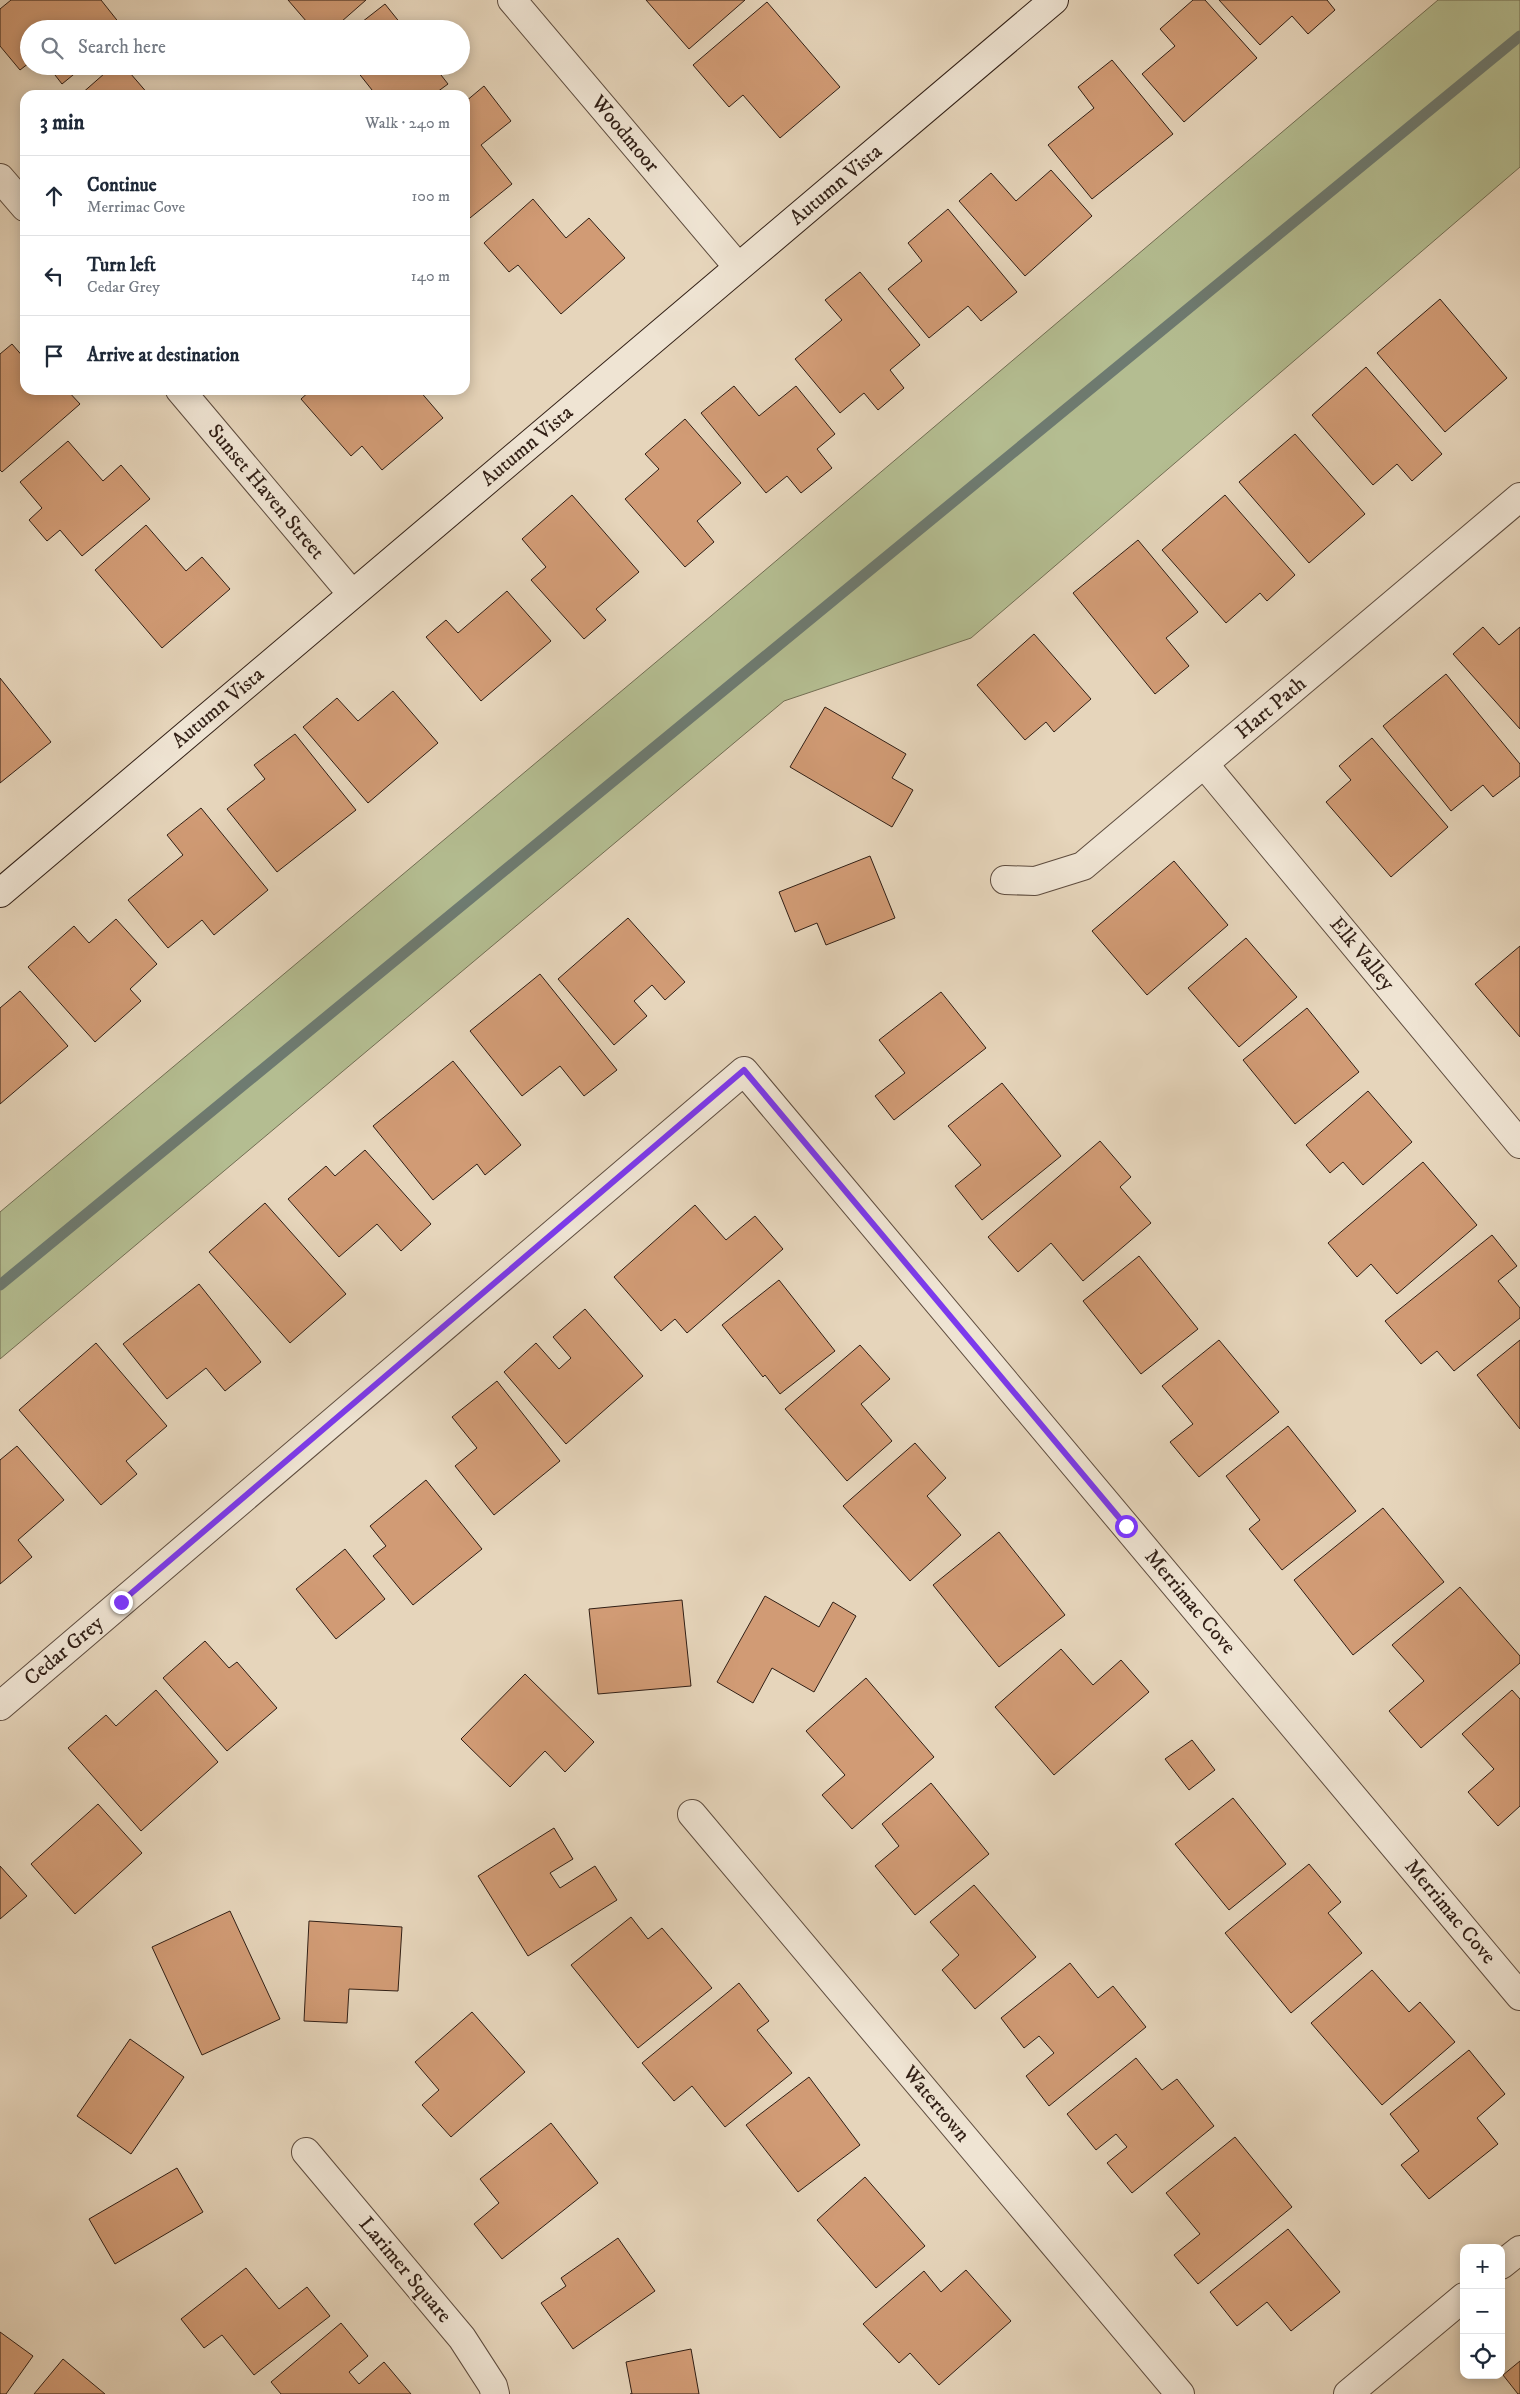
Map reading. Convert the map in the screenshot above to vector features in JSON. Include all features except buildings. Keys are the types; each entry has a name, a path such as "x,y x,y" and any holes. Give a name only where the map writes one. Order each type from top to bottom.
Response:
{"street":[{"name":"Woodmoor","path":"512,0 738,267"},
{"name":"Autumn Vista","path":"0,893 1054,0"},
{"path":"0,178 20,202"},
{"name":"Sunset Haven Street","path":"184,395 352,594"},
{"name":"Hart Path","path":"1005,880 1035,881 1083,866 1520,497"},
{"name":"Elk Valley","path":"1204,764 1520,1144"},
{"name":"Cedar Grey","path":"0,1706 744,1070"},
{"name":"Merrimac Cove","path":"744,1070 1520,1996"},
{"name":"Watertown","path":"692,1814 1180,2394"},
{"name":"Larimer Square","path":"306,2152 462,2338 495,2394"},
{"path":"1505,2262 1520,2250"},
{"path":"1348,2394 1460,2300"}],"green space":[{"path":"1438,0 1520,0 1520,167 971,638 784,701 0,1359 0,1212 711,616"}],"waterway":[{"path":"0,1285 1520,36"}],"route":[{"path":"121,1602 744,1070 1126,1526"}]}
